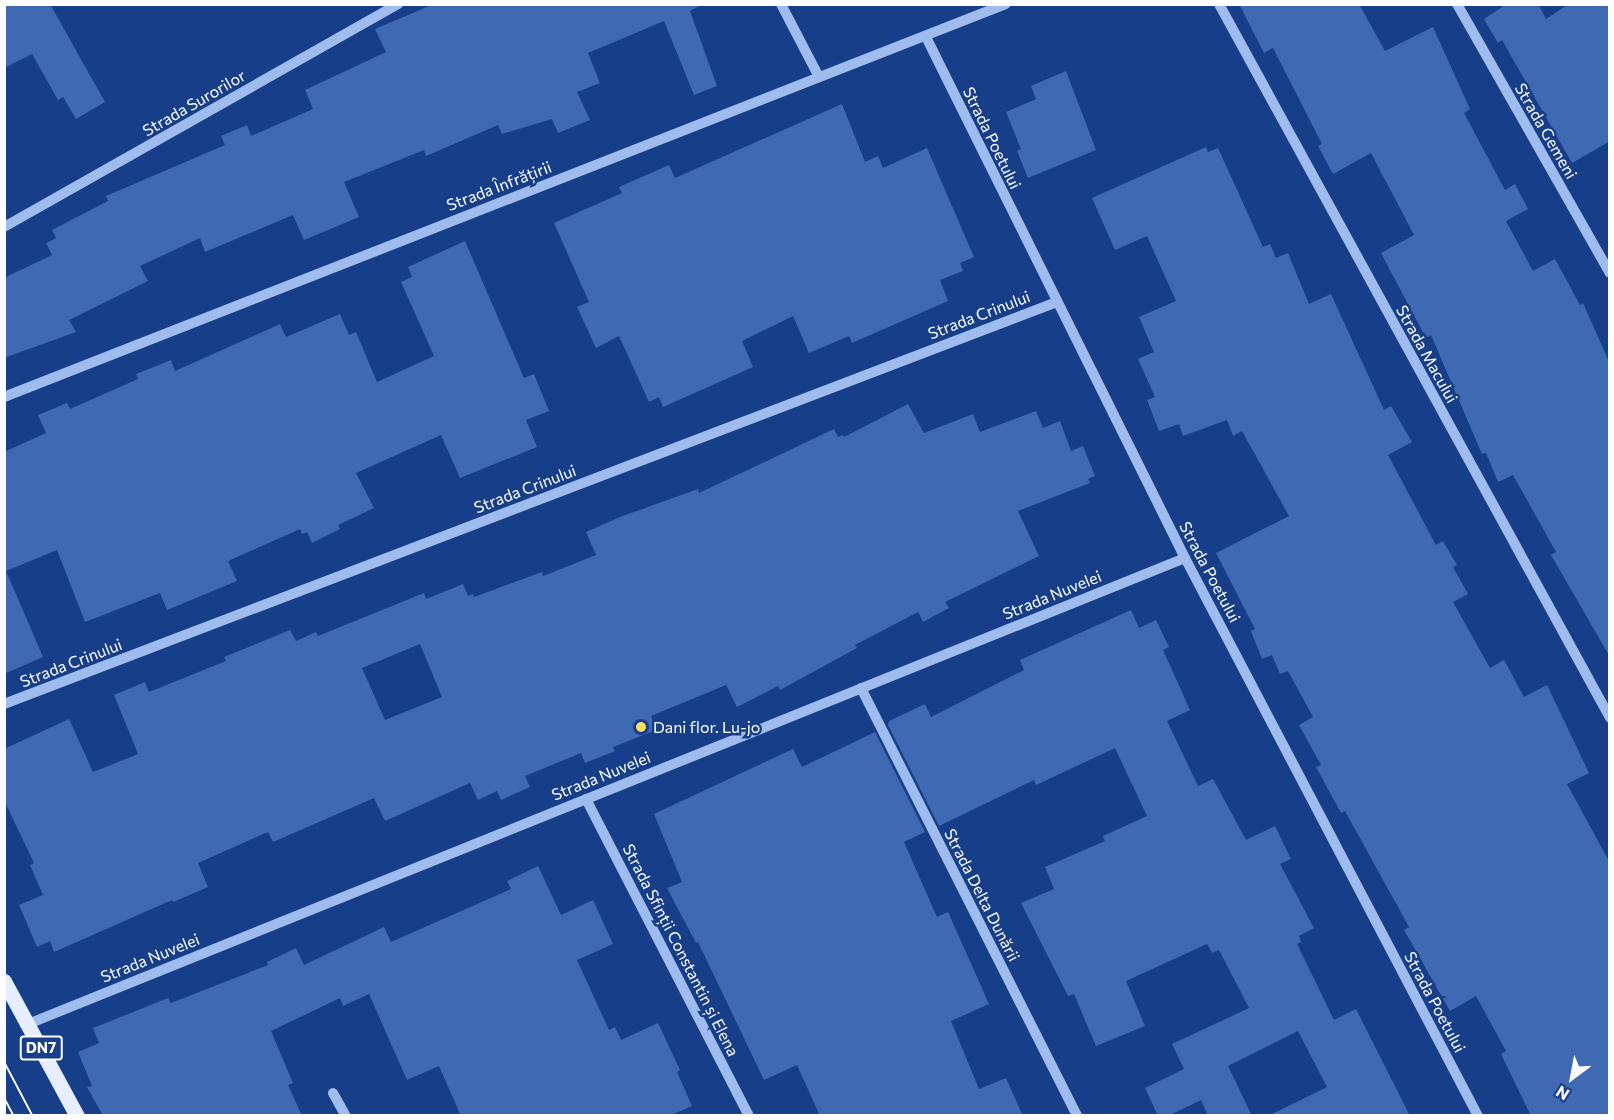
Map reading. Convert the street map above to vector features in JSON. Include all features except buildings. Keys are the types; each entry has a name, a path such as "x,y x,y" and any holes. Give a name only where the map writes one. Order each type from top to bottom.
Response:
{"main road":[{"name":"DN7","path":"4,981 77,1116"}],"street":[{"name":"Strada Surorilor","path":"4,227 398,4"},
{"path":"781,4 819,77"},
{"name":"Strada Înfrățirii","path":"4,397 1006,4"},
{"name":"Strada Macului","path":"1219,4 1610,718"},
{"name":"Strada Gemeni","path":"1457,4 1610,273"},
{"name":"Strada Poetului","path":"926,37 1185,558 1478,1116"},
{"name":"Strada Crinului","path":"4,704 1057,302"},
{"name":"Strada Nuvelei","path":"28,1024 1185,558"},
{"name":"Strada Delta Dunării","path":"861,688 1077,1116"},
{"name":"Strada Sfinții Constantin și Elena","path":"586,799 749,1116"},
{"path":"333,1093 346,1116"}],"tram line":[{"path":"4,1061 33,1116"},
{"path":"4,1097 14,1116"}],"place":[{"name":"Dani flor. Lu-jo","path":"641,727"}]}
